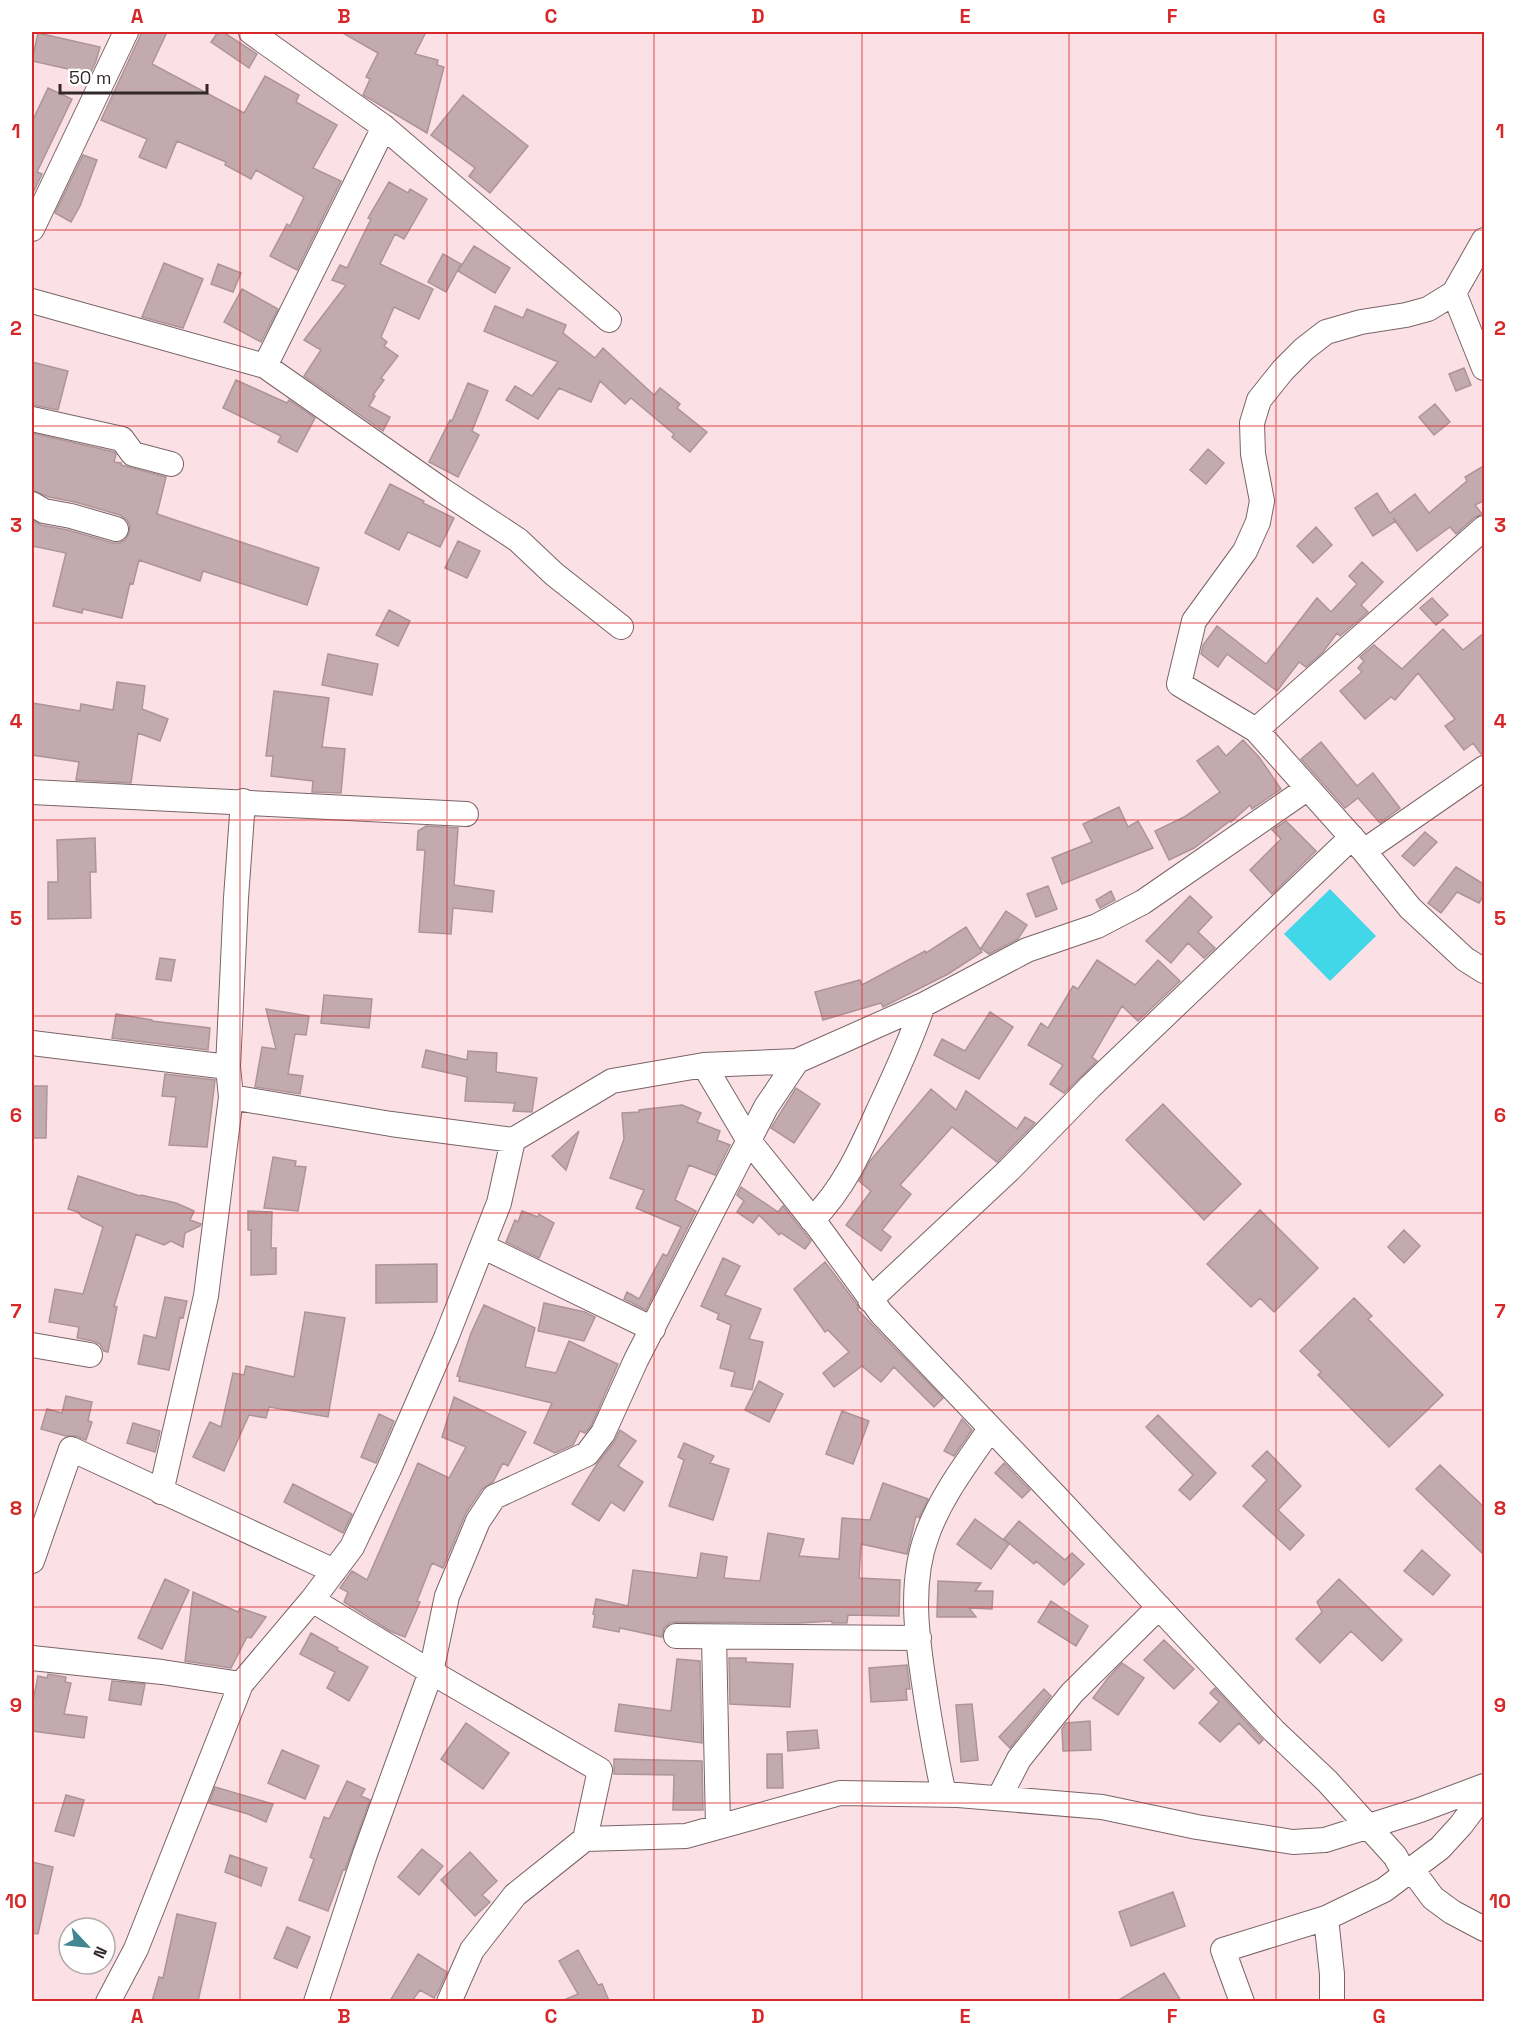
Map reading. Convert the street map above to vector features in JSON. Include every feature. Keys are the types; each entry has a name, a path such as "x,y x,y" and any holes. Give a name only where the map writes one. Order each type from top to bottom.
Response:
{"street":[{"path":"32,229 126,32"},
{"path":"251,32 384,127 609,320"},
{"path":"266,366 384,127"},
{"path":"1485,240 1454,292 1428,309 1360,322 1326,332 1304,349 1283,370 1259,400 1252,423 1253,454 1262,501 1258,522 1245,550 1194,621 1179,684 1256,730 1358,844 1410,908 1465,959 1485,971"},
{"path":"1454,292 1485,368"},
{"path":"32,301 266,366 442,490 518,540 554,574 621,627"},
{"path":"32,419 122,440 133,454 171,464"},
{"path":"32,504 44,511 71,516 116,530"},
{"path":"1256,730 1485,528"},
{"path":"870,1300 1009,1170 1090,1087 1358,844 1485,768"},
{"path":"231,1097 391,1124 513,1140 612,1081 704,1065 797,1061 923,1005 1027,950 1097,926 1143,902 1308,788"},
{"path":"32,792 466,814"},
{"path":"161,1492 206,1296 231,1097 228,1067 243,801"},
{"path":"812,1220 827,1206 860,1150 912,1037 923,1005"},
{"path":"32,1043 228,1067"},
{"path":"316,2001 365,1854 430,1672 447,1596 478,1521 494,1497 587,1454 603,1433 636,1360 766,1107 797,1061"},
{"path":"704,1065 749,1141 812,1220 881,1314 1062,1503 1274,1731 1327,1780 1433,1898 1452,1912 1485,1929"},
{"path":"108,2001 136,1949 241,1684 312,1600 352,1547 446,1338 499,1203 513,1140"},
{"path":"482,1246 653,1329"},
{"path":"32,1345 90,1355"},
{"path":"944,1794 937,1767 915,1595 921,1552 927,1533 946,1493 990,1429"},
{"path":"32,1561 72,1449 334,1571"},
{"path":"312,1600 430,1672 600,1770 585,1839"},
{"path":"999,1798 1019,1759 1072,1693 1159,1607"},
{"path":"676,1636 919,1638"},
{"path":"714,1637 718,1827"},
{"path":"32,1658 162,1672 241,1684"},
{"path":"451,2000 472,1950 515,1895 585,1839 686,1836 840,1793 944,1794 1102,1807 1197,1827 1293,1842 1325,1840 1420,1810 1485,1786"},
{"path":"1242,2001 1223,1950 1326,1918 1384,1890 1440,1848 1485,1794"},
{"path":"1326,1918 1332,1974 1332,2001"}],"water":[{"path":"1330,889 1376,936 1330,981 1284,934"}],"building":[{"path":"142,32 167,32 152,64 244,113 265,76 299,95 296,102 337,125 313,168 341,181 297,270 270,256 287,224 290,226 304,197 256,170 251,179 225,165 226,162 177,141 166,168 139,157 147,139 101,120"},
{"path":"218,32 223,32 257,54 249,68 211,42"},
{"path":"341,32 426,32 415,54 438,60 437,65 444,67 427,133 363,95 370,79 366,77 378,53"},
{"path":"38,33 100,47 90,74 32,61"},
{"path":"48,88 72,99 37,172 42,174 32,195 32,122"},
{"path":"463,95 528,146 490,193 469,176 475,168 431,135"},
{"path":"83,155 97,160 80,206 71,222 55,213"},
{"path":"389,182 408,193 410,189 427,199 404,239 395,234 380,264 433,289 419,319 394,307 381,337 387,342 384,346 398,356 381,378 384,380 373,395 375,396 369,406 390,417 383,431 304,376 321,350 304,340 346,285 332,280 340,265 347,268 371,219 368,218"},
{"path":"474,246 510,268 495,293 458,271"},
{"path":"443,254 461,264 446,292 428,282"},
{"path":"164,263 203,279 183,328 142,317"},
{"path":"218,264 241,273 233,292 211,284"},
{"path":"242,289 278,309 261,342 224,322"},
{"path":"495,306 523,318 527,309 566,325 563,333 595,358 603,348 654,395 660,388 680,404 677,408 707,432 690,452 672,437 674,434 631,398 625,404 600,381 591,402 559,388 538,419 506,400 515,386 532,396 558,362 484,331"},
{"path":"32,362 68,371 58,410 32,405"},
{"path":"1464,368 1471,385 1456,391 1449,374"},
{"path":"236,380 287,403 289,400 315,418 297,452 278,442 281,436 223,408"},
{"path":"468,383 488,391 472,431 479,435 458,477 429,462 450,420 452,421"},
{"path":"1435,404 1450,422 1434,435 1419,417"},
{"path":"32,433 114,452 116,454 114,462 166,477 157,514 319,568 307,605 203,571 200,581 139,560 133,584 130,583 122,618 83,609 82,613 53,606 66,553 32,546 32,520 41,525 113,543 125,540 130,526 127,520 120,515 49,497 32,490"},
{"path":"1208,449 1224,463 1206,484 1190,470"},
{"path":"1485,465 1485,500 1475,505 1482,514 1475,517 1456,534 1450,527 1417,551 1395,521 1373,536 1355,508 1377,493 1390,513 1415,494 1429,513 1467,481 1465,477"},
{"path":"390,484 454,518 440,547 408,532 399,550 365,533"},
{"path":"1316,527 1332,545 1313,563 1297,546"},
{"path":"458,541 480,551 467,578 445,568"},
{"path":"1362,562 1383,582 1361,605 1368,612 1340,636 1337,633 1323,652 1306,667 1299,662 1277,691 1227,654 1218,667 1201,654 1203,645 1217,626 1266,664 1317,598 1331,612 1357,584 1349,576"},
{"path":"1432,598 1448,615 1436,625 1420,608"},
{"path":"389,610 410,621 398,646 376,635"},
{"path":"1443,629 1463,650 1485,632 1485,754 1481,754 1473,743 1464,750 1445,726 1455,719 1418,673 1395,700 1391,697 1365,719 1340,691 1362,672 1358,668 1364,661 1360,657 1374,645 1402,669"},
{"path":"328,654 378,664 372,695 322,685"},
{"path":"117,682 145,686 142,709 168,719 160,741 138,733 131,783 76,780 79,762 32,755 32,703 80,711 81,704 113,710"},
{"path":"274,691 329,698 322,747 345,749 341,793 312,792 313,781 271,776 273,756 266,756"},
{"path":"1243,740 1259,757 1281,789 1252,809 1250,805 1231,822 1194,848 1169,860 1155,831 1184,817 1220,792 1197,761 1218,746 1226,756"},
{"path":"1321,742 1357,786 1373,773 1400,808 1380,823 1358,798 1345,808 1301,759"},
{"path":"1119,807 1128,827 1138,821 1153,848 1062,884 1052,858 1092,842 1083,824"},
{"path":"1286,821 1316,851 1272,894 1250,870 1281,839 1272,830"},
{"path":"426,826 458,828 454,885 494,891 492,912 453,908 451,934 419,932 425,850 417,850 418,831"},
{"path":"1425,832 1437,842 1414,866 1402,856"},
{"path":"95,838 96,872 90,872 91,918 48,919 48,882 58,882 57,840"},
{"path":"1456,867 1485,885 1485,893 1479,903 1457,892 1441,913 1428,903"},
{"path":"1048,886 1057,909 1036,917 1027,894"},
{"path":"1111,891 1115,900 1100,908 1096,900"},
{"path":"1190,896 1212,917 1198,932 1215,948 1204,958 1188,943 1171,963 1146,941"},
{"path":"1006,911 1027,925 1018,939 989,954 981,948"},
{"path":"966,927 982,952 948,974 883,1007 881,1003 823,1020 815,992 860,980 862,985 925,951 926,953"},
{"path":"160,958 175,960 171,981 156,979"},
{"path":"1097,960 1135,985 1158,960 1180,981 1138,1021 1122,1006 1092,1057 1097,1061 1064,1093 1050,1084 1063,1065 1028,1045 1041,1023 1048,1028 1073,986 1078,989"},
{"path":"324,995 372,999 369,1028 321,1023"},
{"path":"266,1009 309,1016 306,1035 295,1034 288,1074 303,1076 300,1094 255,1087 262,1047 276,1049"},
{"path":"990,1012 1013,1027 979,1079 934,1055 942,1039 965,1051"},
{"path":"116,1014 210,1028 208,1050 112,1038"},
{"path":"426,1050 467,1060 468,1051 497,1053 496,1072 537,1078 532,1112 513,1111 515,1103 465,1101 467,1077 422,1067"},
{"path":"165,1074 215,1080 207,1147 169,1145 176,1097 162,1096"},
{"path":"32,1086 47,1086 46,1138 32,1138"},
{"path":"796,1088 820,1104 794,1143 771,1128"},
{"path":"931,1089 956,1110 966,1091 1017,1129 1025,1117 1035,1123 997,1162 952,1127 900,1185 911,1194 882,1230 891,1237 881,1251 846,1225 871,1191 859,1181 870,1161"},
{"path":"1163,1104 1241,1184 1204,1220 1126,1140"},
{"path":"682,1105 701,1113 697,1122 720,1131 717,1140 730,1145 715,1175 689,1165 675,1200 696,1211 646,1310 624,1299 627,1292 639,1299 663,1254 667,1256 681,1227 636,1208 644,1190 610,1178 624,1139 622,1113"},
{"path":"579,1131 566,1170 552,1156"},
{"path":"273,1157 296,1161 295,1166 306,1167 298,1211 264,1208"},
{"path":"78,1176 140,1196 176,1203 194,1211 190,1220 201,1224 185,1233 183,1247 171,1241 164,1245 136,1234 114,1306 117,1307 108,1352 104,1351 100,1344 77,1338 79,1327 49,1322 55,1289 83,1294 103,1227 82,1217 78,1212 68,1209"},
{"path":"741,1187 778,1212 783,1206 811,1241 805,1249 781,1233 779,1235 759,1215 753,1223 737,1212 744,1201 737,1195"},
{"path":"1260,1210 1318,1268 1274,1312 1260,1298 1251,1307 1207,1264"},
{"path":"248,1211 272,1212 271,1248 276,1248 276,1274 251,1275 251,1230 248,1230"},
{"path":"522,1211 538,1217 539,1214 554,1223 539,1258 506,1242 515,1220 518,1222"},
{"path":"1404,1230 1420,1246 1404,1263 1388,1247"},
{"path":"723,1258 740,1266 725,1295 761,1309 749,1339 763,1342 752,1390 731,1386 735,1372 720,1368 731,1325 717,1319 719,1314 701,1306"},
{"path":"825,1262 856,1303 859,1308 857,1309 943,1398 934,1407 894,1367 881,1382 862,1366 834,1387 823,1373 849,1352 828,1330 825,1332 794,1289"},
{"path":"437,1264 437,1302 376,1303 376,1265"},
{"path":"165,1297 187,1301 183,1318 180,1317 169,1370 138,1364 144,1335 156,1338"},
{"path":"1354,1298 1372,1316 1368,1319 1443,1395 1389,1447 1318,1375 1321,1372 1300,1351"},
{"path":"544,1303 585,1312 595,1317 584,1341 538,1331"},
{"path":"484,1305 535,1328 525,1367 556,1373 569,1341 618,1364 591,1426 585,1433 580,1431 573,1445 555,1453 534,1443 552,1403 459,1381 460,1377 457,1376 471,1333"},
{"path":"305,1312 345,1318 328,1417 269,1407 266,1418 249,1415 224,1471 193,1457 210,1422 221,1427 233,1373 244,1375 246,1366 294,1377"},
{"path":"759,1381 783,1394 769,1422 745,1410"},
{"path":"66,1396 92,1402 88,1421 92,1422 86,1440 41,1429 47,1409 62,1413"},
{"path":"454,1397 526,1432 508,1466 503,1463 493,1482 482,1489 466,1513 443,1568 432,1563 417,1601 420,1602 405,1637 390,1631 344,1602 348,1592 340,1588 352,1571 367,1580 418,1463 449,1478 466,1447 442,1437"},
{"path":"842,1411 869,1421 853,1464 826,1454"},
{"path":"379,1414 394,1421 376,1463 361,1457"},
{"path":"1158,1415 1216,1473 1190,1500 1179,1490 1193,1475 1146,1427"},
{"path":"962,1419 972,1430 954,1456 944,1451"},
{"path":"133,1423 160,1431 155,1452 127,1443"},
{"path":"620,1430 636,1441 618,1466 643,1482 624,1511 611,1502 599,1521 572,1504"},
{"path":"684,1443 714,1456 710,1463 729,1469 713,1520 669,1506 684,1460 678,1457"},
{"path":"1267,1451 1301,1486 1278,1510 1304,1535 1290,1550 1243,1506 1267,1480 1252,1466"},
{"path":"1004,1463 1030,1490 1022,1498 995,1473"},
{"path":"1440,1465 1485,1508 1485,1556 1416,1489"},
{"path":"883,1483 928,1499 919,1518 916,1516 907,1554 861,1544 859,1578 900,1580 899,1616 848,1615 847,1623 832,1623 832,1621 676,1622 664,1628 662,1637 620,1628 619,1632 593,1627 596,1599 628,1606 633,1570 697,1578 701,1553 727,1557 724,1578 760,1581 768,1533 804,1539 799,1556 839,1559 842,1518 870,1520"},
{"path":"293,1484 352,1514 343,1533 284,1502"},
{"path":"975,1519 1009,1544 991,1569 957,1544"},
{"path":"1019,1521 1065,1560 1072,1553 1084,1564 1064,1585 1036,1561 1034,1564 1004,1539"},
{"path":"1422,1550 1450,1575 1433,1595 1404,1571"},
{"path":"165,1579 189,1590 162,1649 138,1638"},
{"path":"1339,1579 1402,1640 1382,1661 1351,1631 1320,1663 1296,1639 1322,1612 1317,1602"},
{"path":"938,1581 981,1583 975,1591 993,1591 992,1609 969,1608 976,1617 937,1617"},
{"path":"193,1592 238,1612 240,1608 266,1617 251,1638 247,1637 231,1668 185,1661"},
{"path":"1051,1601 1088,1626 1076,1646 1038,1622"},
{"path":"311,1633 368,1667 349,1701 327,1688 335,1672 300,1654"},
{"path":"1164,1640 1194,1669 1174,1689 1144,1660"},
{"path":"729,1658 746,1658 746,1662 793,1664 790,1707 730,1704"},
{"path":"677,1659 700,1661 702,1743 615,1731 619,1704 671,1711"},
{"path":"1122,1663 1144,1678 1118,1715 1093,1698"},
{"path":"907,1665 910,1689 906,1689 907,1700 871,1702 869,1668"},
{"path":"48,1674 66,1677 65,1682 71,1683 64,1714 87,1717 84,1738 32,1731 32,1706 38,1676 47,1678"},
{"path":"112,1681 145,1684 141,1705 109,1700"},
{"path":"1215,1688 1263,1740 1259,1744 1239,1723 1220,1742 1199,1723 1219,1702 1210,1693"},
{"path":"1044,1689 1051,1696 1010,1748 999,1737"},
{"path":"972,1704 978,1760 961,1762 956,1705"},
{"path":"1090,1721 1091,1750 1063,1751 1062,1729 1066,1723"},
{"path":"466,1723 509,1753 483,1789 441,1759"},
{"path":"817,1730 819,1748 788,1751 787,1732"},
{"path":"282,1750 319,1766 305,1799 268,1783"},
{"path":"767,1754 782,1754 783,1788 767,1788"},
{"path":"614,1759 702,1761 703,1810 673,1810 674,1775 614,1774"},
{"path":"347,1781 365,1789 361,1796 370,1800 328,1911 299,1900 314,1859 310,1857 324,1817 329,1819"},
{"path":"215,1787 273,1804 266,1822 248,1814 209,1803"},
{"path":"66,1795 84,1800 74,1836 55,1831"},
{"path":"422,1849 443,1866 419,1895 398,1877"},
{"path":"470,1852 497,1881 482,1895 490,1902 475,1916 441,1880"},
{"path":"230,1855 267,1868 261,1886 225,1872"},
{"path":"32,1862 53,1867 38,1934 32,1933"},
{"path":"1173,1892 1185,1926 1131,1946 1119,1912"},
{"path":"177,1914 216,1923 198,2001 152,2001 159,1977 163,1978"},
{"path":"287,1927 310,1937 297,1968 274,1958"},
{"path":"578,1950 598,1985 602,1984 609,2001 562,2001 578,1994 559,1961"},
{"path":"418,1954 447,1972 439,1990 434,1998 420,1990 412,2001 390,2001"},
{"path":"1164,1973 1181,2001 1117,2001"}]}
